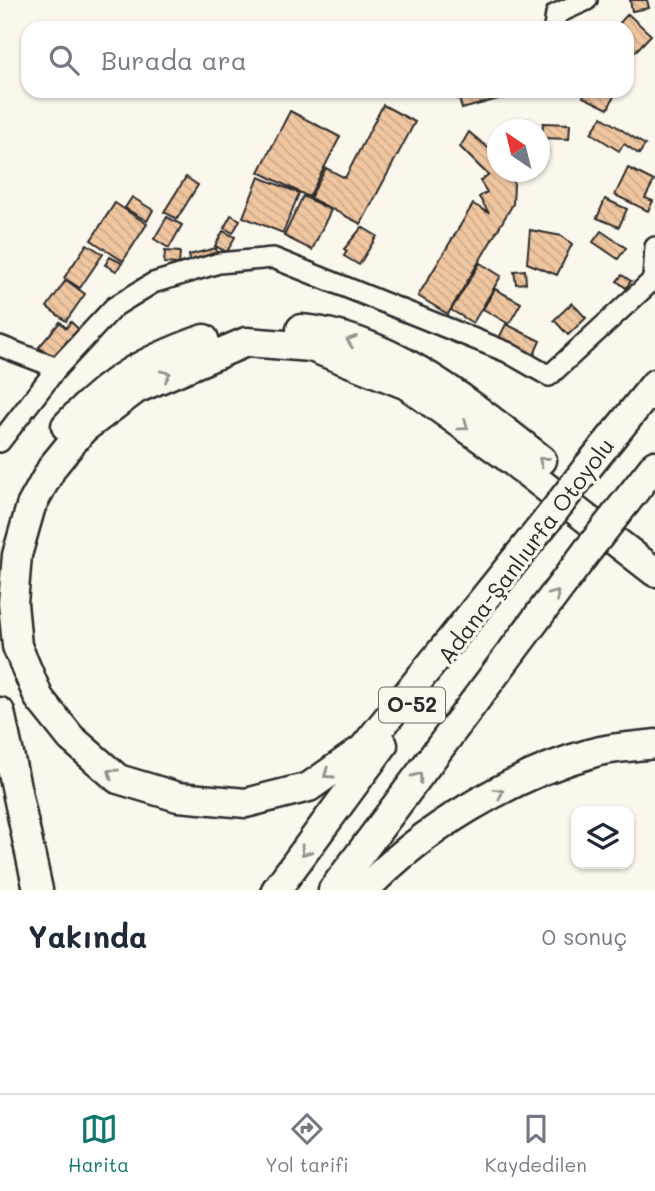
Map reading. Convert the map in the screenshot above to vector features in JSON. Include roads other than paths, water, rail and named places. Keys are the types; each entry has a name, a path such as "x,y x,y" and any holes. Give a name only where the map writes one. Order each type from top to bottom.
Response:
{"highway":[{"path":"0,546 10,512 31,474 56,437 97,393 130,371 163,354 242,324 322,331 391,356 483,414 655,548"},
{"path":"548,519 363,749 309,787 246,803 177,797 118,779 71,738 39,698 17,646 13,603 18,555 31,506 53,466 83,429 136,389 246,342 311,347 407,385 502,453 655,572"},
{"name":"Adana-Şanlıurfa Otoyolu","path":"276,890 548,519 655,384"},
{"name":"O-52","path":"333,890 655,465"},
{"path":"0,712 38,890"},
{"path":"365,890 389,864 450,820 526,779 592,753 655,744"}],"street":[{"path":"555,21 556,14 587,0"},
{"path":"0,442 57,368 114,307 153,283 219,263 272,258 507,352 549,376 654,279 655,247"},
{"path":"0,346 57,368"}]}
